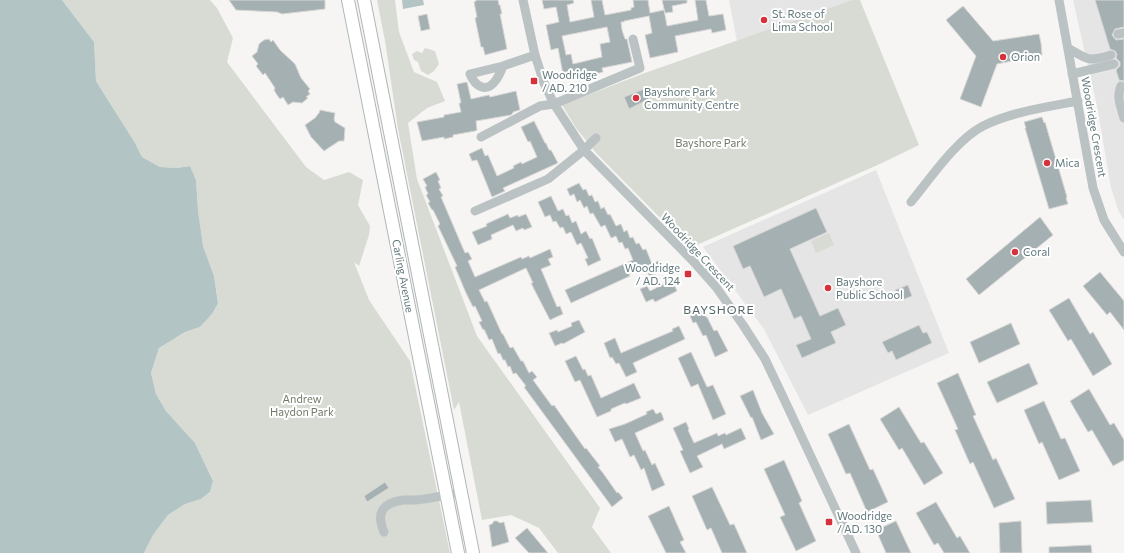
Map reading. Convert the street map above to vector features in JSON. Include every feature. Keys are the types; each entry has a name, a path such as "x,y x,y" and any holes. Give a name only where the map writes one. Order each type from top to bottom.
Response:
{"main road":[{"name":"Carling Avenue","path":"348,0 458,553"},
{"name":"Carling Avenue","path":"364,0 473,553"},
{"path":"352,20 368,19"}],"street":[{"name":"Woodridge Crescent","path":"524,0 535,55 544,83 554,104 584,150 693,261 716,287 737,315 765,359 856,553"},
{"name":"Woodridge Crescent","path":"1059,0 1096,199 1104,220 1124,252"},
{"path":"480,137 540,106 554,104 640,68 633,39"},
{"path":"1068,48 1085,59 1090,60 1096,60 1111,55"},
{"path":"503,66 535,55"},
{"path":"1072,74 1114,64"},
{"path":"1121,86 1118,91 1118,100 1124,118"},
{"path":"911,202 946,158 965,139 982,126 1027,112 1078,101"},
{"path":"475,211 548,179 584,150 596,138"},
{"path":"384,532 380,522 380,514 384,507 390,503 461,492"}],"shaded area":[{"path":"0,0 62,0 94,42 96,81 135,143 142,157 160,167 177,168 190,166 196,180 203,246 214,276 218,303 212,314 200,327 185,332 159,348 151,373 156,394 166,411 195,443 213,481 210,492 201,499 185,504 168,515 153,535 144,553 0,553"},
{"path":"402,0 423,0 424,5 403,9"},
{"name":"St. Rose of Lima School","path":"729,0 852,0 737,41"},
{"path":"1073,0 1124,0 1124,220 1119,212 1111,188 1098,111"},
{"name":"Bayshore Public School","path":"876,170 949,353 808,415 764,329 703,247"}],"green space":[{"name":"Andrew Haydon Park","path":"62,0 210,0 217,8 233,38 227,62 306,167 324,180 349,172 363,180 358,205 370,226 369,235 359,266 354,262 369,300 410,361 450,553 144,553 153,535 168,515 185,504 201,499 210,492 213,481 195,443 166,411 156,394 151,373 159,348 185,332 200,327 212,314 218,302 214,276 203,246 196,180 190,166 177,168 160,167 142,157 135,143 96,81 94,42"},
{"path":"377,0 395,0 399,32 414,72 437,82 445,101 427,108 408,123 417,179 477,336 600,508 592,527 611,553 558,553 539,528 511,515 482,520 459,402 454,410 398,129 385,41"},
{"name":"Bayshore Park","path":"852,0 860,0 919,145 882,163 690,248 597,154 576,128 562,105 642,74"},
{"path":"425,48 435,51 439,64 434,71 428,75 421,71 418,62 414,60 412,54 417,51 422,53"},
{"path":"829,233 834,245 816,253 811,241"}],"building":[{"path":"229,0 325,0 325,9 282,14 277,12 236,10"},
{"path":"476,0 498,0 502,14 500,14 507,49 485,55 483,47 481,47 475,18 477,17 474,2"},
{"path":"542,0 573,0 574,3 567,5 570,22 594,17 591,0 602,0 605,15 631,10 631,8 634,7 633,0 648,0 650,13 664,10 667,26 698,20 695,0 706,0 709,16 723,14 726,30 712,33 711,29 675,36 678,52 650,58 645,35 652,33 649,16 621,22 625,39 627,39 632,62 602,68 603,72 587,76 587,79 577,81 576,77 564,79 558,48 551,50 546,25 559,22 556,7 544,9","holes":["607,27 610,42 600,44 602,57 573,64 571,54 566,55 562,36"]},
{"path":"662,0 687,0 687,3 672,6 673,12 665,13"},
{"path":"1095,0 1124,0 1124,27 1115,29 1112,35 1116,40 1124,39 1124,81 1119,80 1116,70 1120,66 1120,62 1116,58 1117,54 1115,51 1110,49"},
{"name":"Orion","path":"963,6 993,41 1039,34 1041,43 1042,55 997,64 981,107 960,99 976,56 946,20"},
{"path":"427,14 430,29 421,31 418,16"},
{"path":"269,39 271,42 273,40 280,50 295,64 301,78 310,89 308,91 310,94 306,97 308,98 302,103 293,102 288,105 283,97 280,99 265,73 263,75 256,66 258,64 252,56 257,52 259,44 264,40"},
{"path":"467,82 471,99 489,95 490,97 516,91 520,110 513,112 511,115 476,121 477,130 475,131 453,135 453,137 444,139 444,137 422,141 417,122 461,112 459,103 461,103 457,84"},
{"name":"Bayshore Park Community Centre","path":"644,89 649,99 629,109 624,97"},
{"path":"320,110 335,113 335,122 345,128 344,141 339,141 324,151 311,137 305,125 315,118"},
{"name":"Mica","path":"1042,117 1044,123 1045,122 1068,204 1049,209 1024,122"},
{"path":"534,121 549,150 551,150 558,163 503,188 505,191 492,197 477,160 472,161 469,154 482,148 485,156 488,155 497,176 514,168 513,166 521,162 522,164 537,157 530,141 528,142 521,127"},
{"path":"436,172 440,180 438,181 441,188 439,189 443,196 441,197 465,253 468,252 472,259 468,261 475,277 521,257 522,259 529,256 530,258 550,249 553,257 548,259 551,265 541,269 557,307 560,306 563,314 550,320 531,283 533,283 526,268 479,290 485,302 487,301 510,348 513,347 529,373 532,371 537,377 533,380 552,406 554,405 585,449 586,448 600,466 598,467 617,493 618,492 623,498 612,507 524,387 526,386 516,373 513,374 510,366 508,367 500,353 498,354 492,339 489,340 484,329 483,330 479,322 482,321 475,306 473,307 466,293 455,267 457,266 438,226 440,224 428,203 430,202 426,195 428,194 425,187 427,186 423,179"},
{"path":"579,183 583,190 586,189 589,196 592,195 595,202 598,201 601,209 604,207 608,215 610,214 616,226 621,224 624,232 627,230 630,238 633,237 636,244 639,243 643,250 646,249 652,264 658,261 661,269 659,270 660,272 649,276 645,267 629,274 630,276 571,303 565,290 633,260 628,248 625,249 622,242 619,243 616,236 611,238 605,225 601,227 593,213 590,214 587,206 584,208 580,200 577,202 574,194 570,196 567,189"},
{"path":"551,196 558,211 563,209 566,216 569,215 572,223 576,221 581,234 586,231 590,239 592,238 601,260 588,266 585,259 588,258 581,243 577,245 571,232 566,234 563,227 560,228 556,221 553,222 550,215 545,217 538,202"},
{"path":"816,208 827,232 790,249 820,316 838,308 846,325 831,332 836,343 802,358 796,345 811,339 801,316 794,319 781,289 764,297 750,266 743,269 733,246"},
{"path":"508,214 510,218 526,214 532,227 524,230 523,228 516,231 513,225 491,235 492,239 478,245 472,232 487,226 486,224"},
{"name":"Coral","path":"1040,217 1053,235 979,295 966,279"},
{"path":"1100,272 1124,301 1124,330 1110,312 1107,315 1083,286"},
{"path":"671,278 677,291 655,302 653,299 646,302 640,289 647,286 650,291 664,284 663,282"},
{"path":"908,285 912,296 900,301 895,290"},
{"path":"1069,298 1090,334 1093,332 1112,364 1093,376 1071,339 1068,341 1049,310"},
{"path":"702,310 714,331 717,330 728,351 715,357 706,335 703,336 696,322 693,323 690,316"},
{"path":"579,320 585,332 563,344 562,343 555,346 549,333 557,330 558,332 572,326 571,323"},
{"path":"1011,323 1020,344 979,363 970,342"},
{"path":"919,325 923,333 927,332 932,343 896,360 892,351 888,353 882,342"},
{"path":"679,326 685,339 633,363 637,372 626,377 619,363 616,364 612,357 610,358 604,343 615,338 621,353 673,331 672,329"},
{"path":"691,352 707,387 713,385 726,414 713,420 698,384 691,387 678,358"},
{"path":"576,356 583,370 585,369 588,376 591,375 601,398 634,383 641,398 611,409 611,411 597,417 580,380 575,382 565,361"},
{"path":"1029,363 1038,384 997,403 987,382"},
{"path":"958,373 976,415 973,416 993,460 996,458 1015,499 994,508 973,462 970,464 955,430 958,429 937,383"},
{"path":"1089,389 1110,425 1114,423 1124,440 1124,460 1113,466 1092,430 1088,432 1070,401"},
{"path":"753,390 762,413 774,434 761,440 752,417 751,418 740,396"},
{"path":"1044,401 1061,439 1065,438 1080,471 1059,480 1042,442 1039,444 1024,410"},
{"path":"899,407 921,443 924,442 943,473 924,485 902,448 899,450 880,419"},
{"path":"653,409 656,414 661,412 664,420 635,433 643,451 645,450 652,465 655,463 665,485 652,491 644,468 641,470 634,455 630,457 622,439 615,442 609,429 625,424 647,414 646,412"},
{"path":"686,422 694,443 717,433 718,436 725,433 726,435 741,428 746,439 724,449 722,444 697,456 703,467 690,473 680,451 683,450 673,428"},
{"path":"849,424 870,470 873,469 888,502 867,512 850,473 846,474 828,434"},
{"path":"784,460 802,501 799,503 816,541 796,551 780,517 785,515 764,469"},
{"path":"385,482 389,488 367,502 364,496"},
{"path":"712,487 730,525 734,524 747,553 722,553 711,528 707,530 692,496"},
{"path":"1091,500 1093,522 1047,524 1046,502"},
{"path":"936,502 957,538 960,536 970,553 944,553 938,543 934,545 916,513"},
{"path":"669,506 684,540 680,542 686,553 666,553 648,516"},
{"path":"494,521 500,523 504,522 509,542 492,547 489,525"},
{"path":"896,521 911,553 886,553 876,530"},
{"path":"1021,521 1022,553 1000,553 999,523"},
{"path":"527,528 548,553 529,553 515,538"},
{"path":"1091,545 1092,553 1049,553 1049,547"}],"place":[{"name":"St. Rose of Lima School","path":"764,20"},
{"name":"Orion","path":"1003,57"},
{"name":"Woodridge / AD. 210","path":"534,81"},
{"name":"Bayshore Park Community Centre","path":"636,98"},
{"name":"Mica","path":"1047,163"},
{"name":"Coral","path":"1015,252"},
{"name":"Woodridge / AD. 124","path":"688,274"},
{"name":"Bayshore Public School","path":"828,288"},
{"name":"Woodridge / AD. 130","path":"829,522"}],"district":[{"name":"BAYSHORE","path":"719,310"}]}
